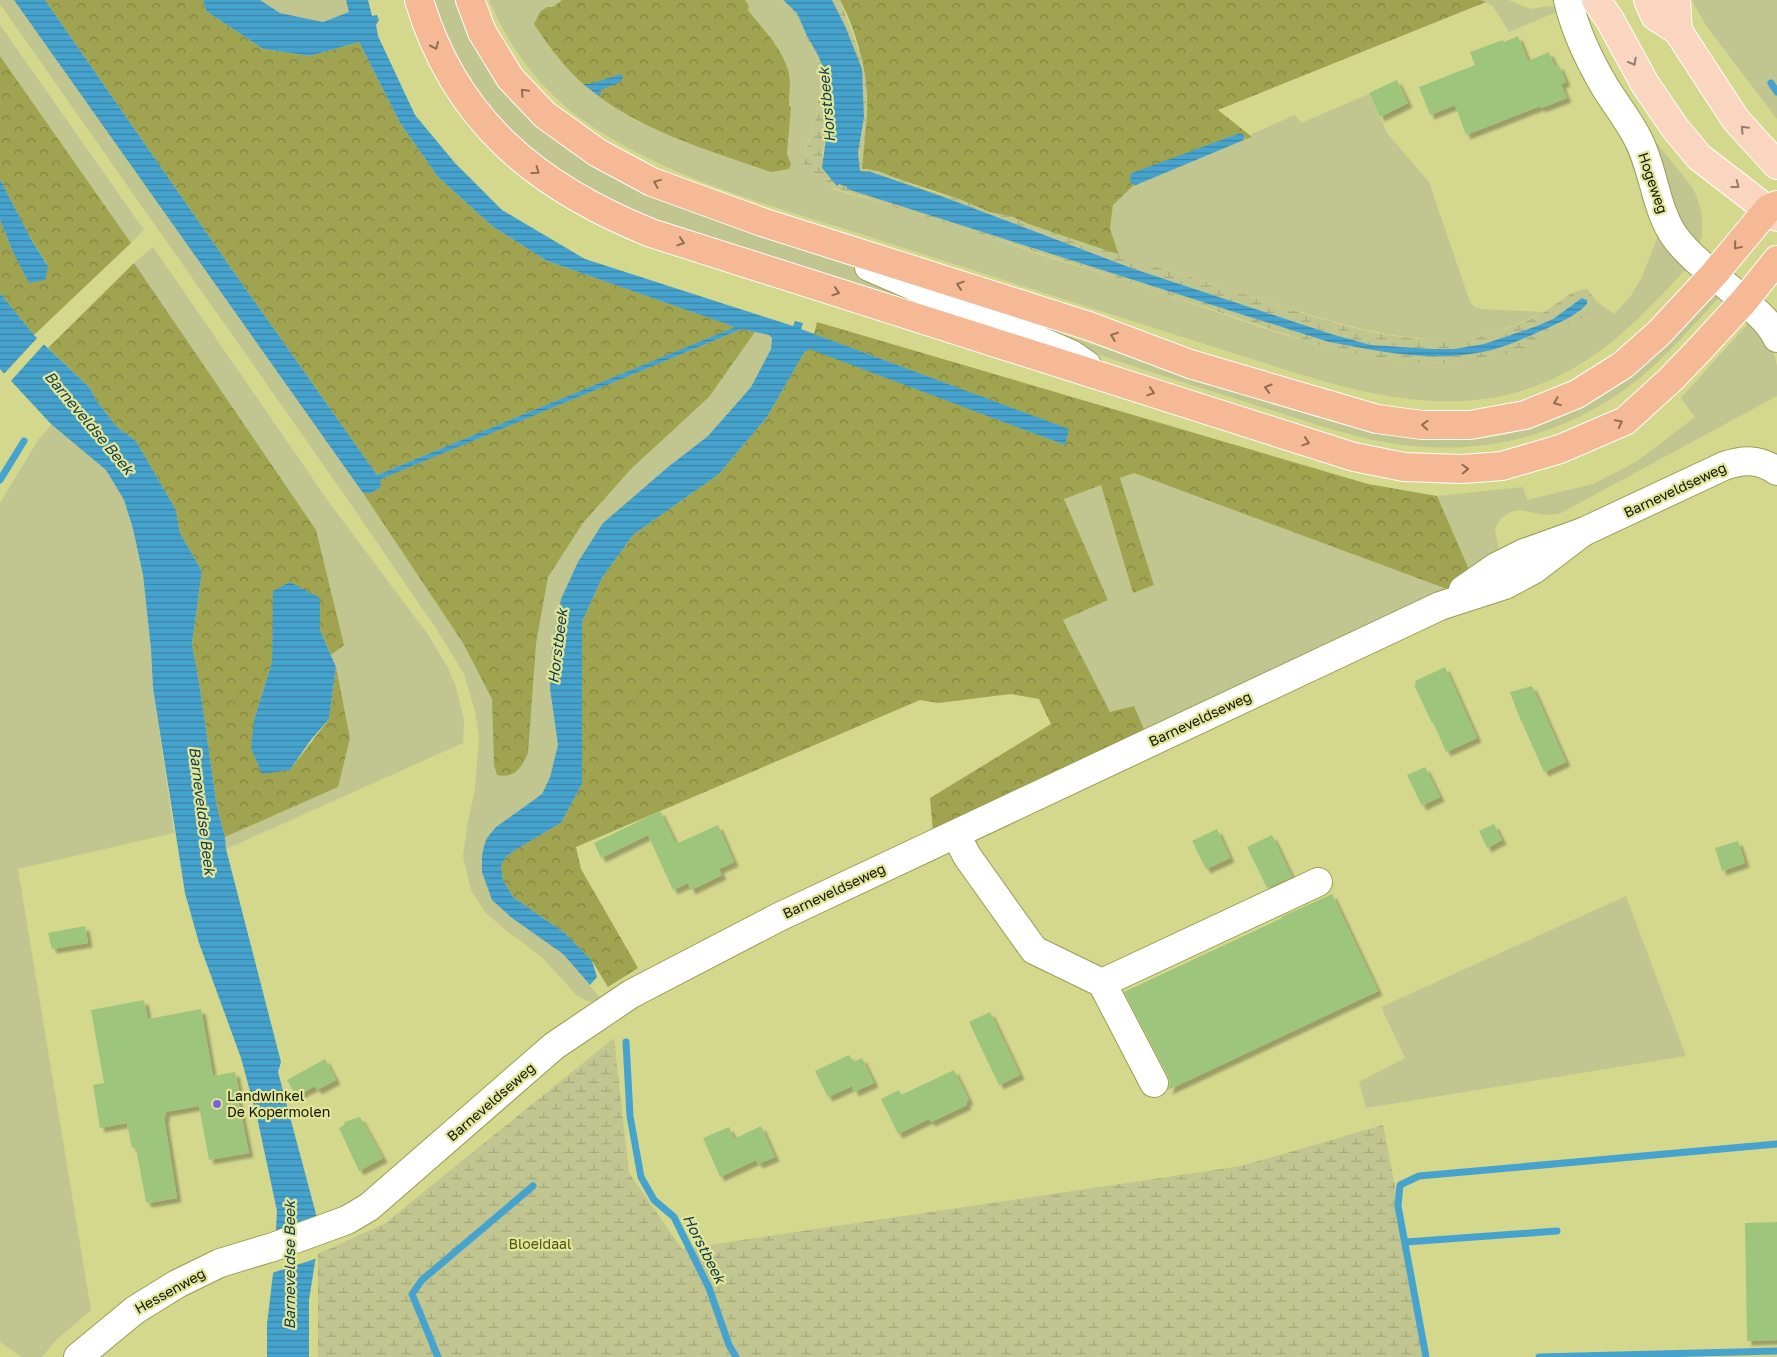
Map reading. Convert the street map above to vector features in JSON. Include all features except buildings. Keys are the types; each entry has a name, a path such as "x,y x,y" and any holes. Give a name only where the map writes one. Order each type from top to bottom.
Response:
{"highway":[{"path":"419,0 445,67 486,126 530,167 560,188 588,204 651,233 874,305 1354,457 1404,467 1462,469 1502,466 1560,449 1624,421 1670,380 1744,301 1777,260"},
{"path":"470,0 482,32 510,78 545,115 606,158 652,182 762,222 1090,326 1190,364 1377,419 1422,425 1470,425 1525,415 1577,394 1623,365 1653,338 1774,210"}],"main road":[{"path":"1648,0 1655,16 1678,31 1736,120 1777,165"},
{"path":"1676,0 1678,31"},
{"path":"1605,7 1645,84 1675,128 1699,157 1774,210"}],"street":[{"name":"Hogeweg","path":"1568,0 1571,15 1583,44 1604,85 1640,142 1670,228 1675,237 1769,324 1777,338"},
{"path":"762,222 1071,354 1105,377"},
{"name":"Barneveldseweg","path":"273,1247 347,1220 368,1207 554,1046 631,994 779,916 1440,606 1496,567 1524,553 1583,532 1729,464 1745,460 1774,461"},
{"path":"956,834 966,856 1034,950 1102,982 1154,1083"},
{"path":"1102,982 1318,882"},
{"name":"Hessenweg","path":"78,1357 135,1310 177,1284 208,1278 233,1258 273,1247"}],"green space":[{"path":"0,0 14,0 363,493 463,643 493,699 494,765 536,644 548,577 583,523 631,469 709,397 755,332 769,335 772,338 771,349 751,387 708,436 668,467 603,523 550,689 558,745 550,777 542,794 512,918 563,954 601,999 590,1002 577,996 543,958 485,912 471,890 463,856 475,789 479,736 475,711 464,674 437,630 348,500 0,4"},
{"path":"45,0 203,0 206,11 263,49 310,56 359,42 400,123 438,177 492,226 547,261 736,327 377,475"},
{"path":"260,0 346,0 350,12 323,22 280,13"},
{"path":"427,0 461,0 517,96 766,229 1019,339 715,245 572,186 484,110"},
{"path":"489,0 562,0 553,7 548,45 562,63 588,88 635,120 699,147 791,164 787,154 791,108 789,105 789,73 782,55 748,10 749,6 745,0 781,0 794,12 803,34 815,51 821,81 816,116 805,151 804,167 807,174 836,190 927,216 1038,254 1127,281 1263,328 1318,345 1380,359 1444,363 1505,355 1590,313 1596,301 1614,314 1630,297 1641,279 1658,236 1614,117 1692,263 1644,313 1613,341 1574,368 1536,386 1497,397 1458,401 1418,400 1377,394 1292,372 763,203 724,190 649,159 613,140 580,118 551,93 526,65 516,50"},
{"path":"562,0 745,0 749,6 748,10 782,55 789,73 789,105 791,108 787,154 791,164 789,169 771,172 699,147 652,128 608,103 572,74 534,24 540,12 547,7 553,7"},
{"path":"781,0 797,13 826,71 830,91 830,107 822,156 839,184 848,189 1329,342 1390,353 1477,353 1507,345 1557,325 1587,304 1586,299 1582,298 1553,319 1484,344 1454,349 1371,345 1331,334 1134,269 941,196 871,172 860,171 858,154 864,117 845,26 832,0 840,0 862,59 866,82 867,114 862,169 878,171 927,190 959,199 989,212 1011,216 1028,224 1082,242 1296,311 1376,333 1431,339 1469,338 1491,334 1524,322 1581,290 1587,289 1596,301 1590,313 1537,345 1505,355 1444,363 1380,359 1318,345 1127,281 813,181 805,171 803,160 816,116 821,81 819,66 815,51 803,34 794,12"},
{"path":"840,0 1481,0 1486,2 1218,110 1252,137 1244,140 1245,138 1240,133 1130,176 1132,185 1136,185 1113,205 1110,229 1119,255 1022,221 989,212 959,199 868,169 862,169 862,150 867,115 866,86 857,41"},
{"path":"1481,0 1508,0 1531,9 1546,6 1557,7 1559,11 1509,32 1493,6"},
{"path":"1692,0 1777,0 1777,119 1705,24"},
{"path":"0,25 144,230 131,243 0,56"},
{"path":"1601,55 1645,128 1692,187 1696,195 1701,210 1703,226 1698,250 1692,246 1610,82"},
{"path":"0,56 131,243 34,335 0,293 0,220 12,250 48,265 32,241 0,179"},
{"path":"1369,94 1387,133 1429,182 1470,302 1475,307 1482,309 1544,312 1512,326 1468,338 1434,339 1387,334 1319,317 1119,255 1110,229 1113,205 1133,186 1252,137 1250,135 1295,115 1301,123"},
{"path":"153,247 328,501 429,636 448,668 456,687 464,720 463,743 226,849 225,837 338,787 336,667 331,655 344,644 134,263"},
{"path":"134,263 316,530 344,645 331,655 320,630 320,598 274,591 272,662 254,720 290,770 329,719 336,667 350,738 338,787 225,837 217,807 192,644 202,571 180,533 176,510 136,441 117,427 96,400 90,388 48,348"},
{"path":"1718,287 1724,292 1664,356 1624,390 1598,407 1542,432 1512,440 1452,448 1390,443 1338,431 1072,346 1035,326 1326,419 1371,431 1415,438 1459,440 1504,435 1549,422 1596,399 1631,373"},
{"path":"1753,318 1769,336 1777,366 1777,396 1559,514 1544,515 1520,510 1510,512 1501,518 1495,529 1500,556 1471,574 1437,496 1523,487 1527,500 1593,484 1636,462 1695,417 1681,398"},
{"path":"817,322 1368,484 1437,496 1471,574 1447,589 1134,473 1120,478 1154,585 1133,593 1101,485 1064,499 1108,600 1063,620 1110,712 1134,706 1146,734 933,832 930,798 1051,724 1039,699 1011,694 938,703 920,700 576,847 581,869 638,968 608,987 592,961 565,933 513,897 503,880 501,865 506,857 515,850 561,823 582,784 582,622 602,578 633,535 719,474 767,417 804,353 809,348 1065,445 1068,429 814,334"},
{"path":"742,329 755,332 709,397 631,469 583,523 548,577 536,644 528,753 517,771 504,776 497,775 494,765 492,699 463,643 363,493 371,493 380,488 380,479"},
{"path":"52,424 106,470 124,500 133,530 143,575 153,688 174,833 18,869 91,1310 55,1341 42,1357 22,1357 0,1342 0,503 38,440"},
{"path":"1134,473 1447,589 1146,734 1110,713 1063,620 1108,600 1063,499 1101,485 1133,593 1154,585 1120,478"},
{"path":"1626,896 1686,1056 1366,1108 1359,1082 1405,1058 1381,1007"},
{"name":"Bloeidaal","path":"614,1038 629,1173 682,1249 1241,1166 1383,1125 1428,1357 318,1357 318,1254 384,1224"}],"water":[{"path":"14,0 45,0 377,475 735,327 547,261 492,226 438,177 400,123 359,42 310,56 263,49 206,11 203,0 260,0 280,13 323,22 349,12 346,0 368,0 372,16 377,15 379,20 376,25 378,36 415,115 455,163 502,210 585,259 793,326 795,321 803,323 801,329 1069,429 1065,445 809,349 804,353 767,417 719,474 633,535 602,578 582,622 582,784 561,823 515,850 506,857 501,865 503,880 513,897 565,933 592,961 597,977 590,985 563,954 512,918 492,900 482,872 484,846 487,838 496,827 542,794 550,777 558,745 550,689 552,648 561,599 578,562 603,523 668,467 708,436 751,387 771,349 772,338 769,335 742,329 381,479 380,488 371,493 363,493"},
{"path":"783,0 832,0 845,26 862,69 864,117 858,153 860,171 871,172 941,196 1134,269 1331,334 1371,345 1454,349 1484,344 1553,319 1582,298 1587,300 1587,304 1569,318 1555,325 1513,343 1484,352 1421,356 1384,352 1329,342 847,189 847,187 839,184 837,186 822,168 829,115 830,91 826,75 797,13"},
{"path":"621,74 623,78 620,82 601,90 600,96 602,98 583,84 590,84"},
{"path":"1240,133 1244,135 1244,140 1136,185 1131,184 1130,176 1132,173"},
{"path":"0,179 32,241 48,266 45,280 29,283 12,250 0,220"},
{"name":"Barneveldse Beek","path":"0,293 34,335 90,388 96,400 117,427 136,441 176,510 180,533 202,571 192,644 217,807 281,1062 278,1072 316,1214 316,1256 309,1300 309,1357 267,1357 267,1324 274,1265 277,1211 257,1117 241,1058 199,943 185,893 153,688 143,575 133,529 124,500 106,470 51,424 0,369"},
{"path":"290,582 320,598 320,630 336,667 329,719 310,741 290,770 262,774 251,748 254,720 272,662 273,591"}],"pier":[{"path":"39,336 46,342 9,383 2,376"},
{"path":"316,1216 318,1258 272,1273 274,1231"}],"waterway":[{"path":"1771,83 1777,92"},
{"path":"0,480 24,441"},
{"name":"Horstbeek","path":"626,1042 630,1116 641,1177 654,1200 674,1217 709,1288 729,1345 736,1357"},
{"path":"1426,1357 1398,1206 1400,1185 1419,1176 1777,1144"},
{"path":"438,1357 412,1294 422,1280 533,1186"},
{"path":"1406,1242 1557,1231"},
{"path":"1539,1357 1777,1351"}],"place":[{"name":"Landwinkel De Kopermolen","path":"217,1104"}]}
